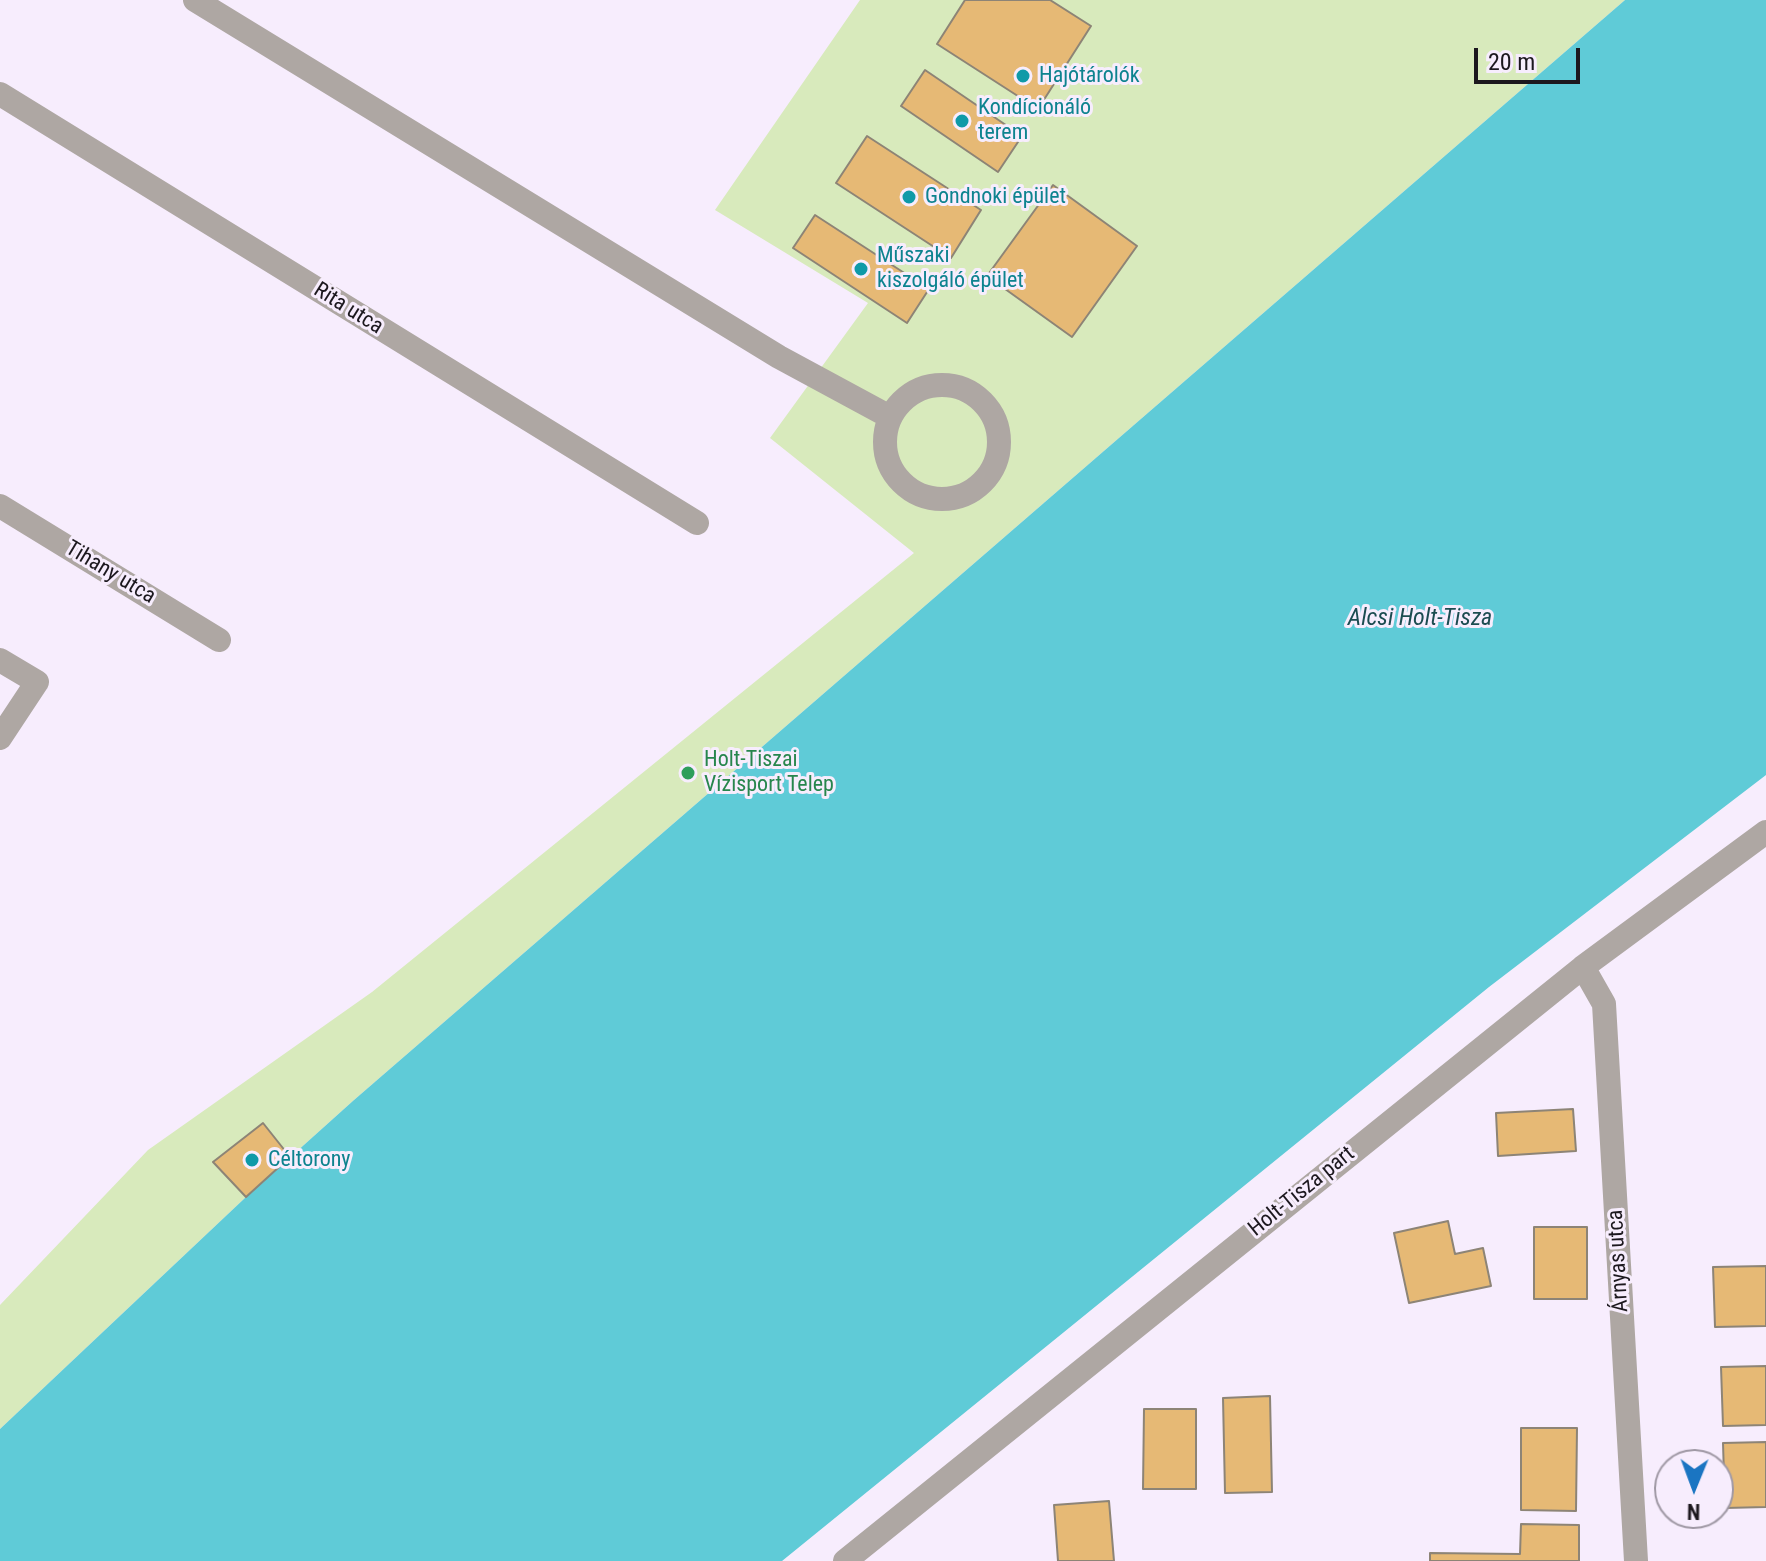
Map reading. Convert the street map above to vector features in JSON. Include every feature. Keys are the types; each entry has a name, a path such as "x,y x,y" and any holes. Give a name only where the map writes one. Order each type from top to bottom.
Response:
{"street":[{"path":"195,0 779,357 890,417"},
{"name":"Rita utca","path":"0,94 697,523"},
{"path":"941,385 970,392 985,404 996,423 999,445 995,465 972,492 951,499 929,499 905,487 888,464 884,441 890,417 900,402 923,388 941,385"},
{"name":"Tihany utca","path":"0,506 219,640"},
{"path":"0,660 37,682 0,738"},
{"name":"Holt-Tisza part","path":"845,1561 1583,967 1766,832"},
{"name":"Árnyas utca","path":"1583,967 1604,1004 1636,1561"}],"green space":[{"name":"Holt-Tiszai Vízisport Telep","path":"860,0 1625,0 354,1100 246,1197 0,1429 0,1305 148,1150 372,992 914,553 770,438 868,303 715,210"}],"water":[{"name":"Alcsi Holt-Tisza","path":"1625,0 1766,0 1766,775 1489,987 782,1561 0,1561 0,1429 246,1197 354,1100"}],"building":[{"name":"Hajótárolók","path":"965,0 1050,0 1091,26 1038,109 937,44"},
{"name":"Kondícionáló terem","path":"925,70 1022,136 998,172 901,106"},
{"name":"Gondnoki épület","path":"867,136 981,210 951,258 836,183"},
{"path":"1053,185 1137,246 1072,337 987,276"},
{"name":"Műszaki kiszolgáló épület","path":"815,215 929,289 907,323 793,248"},
{"path":"1573,1109 1576,1151 1498,1156 1496,1113"},
{"name":"Céltorony","path":"263,1123 290,1157 246,1197 213,1162"},
{"path":"1448,1221 1455,1254 1483,1248 1491,1286 1409,1303 1394,1233"},
{"path":"1534,1227 1587,1227 1587,1299 1534,1299"},
{"path":"1766,1266 1766,1326 1715,1327 1713,1267"},
{"path":"1766,1366 1766,1425 1723,1426 1721,1367"},
{"path":"1270,1396 1272,1492 1225,1493 1223,1398"},
{"path":"1144,1409 1196,1409 1196,1489 1143,1489"},
{"path":"1521,1428 1577,1428 1576,1511 1521,1510"},
{"path":"1766,1442 1766,1507 1734,1508 1734,1449 1723,1449 1723,1443"},
{"path":"1109,1501 1114,1561 1058,1561 1054,1505"},
{"path":"1521,1524 1579,1525 1579,1561 1430,1561 1430,1553 1520,1554"}],"place":[{"name":"Hajótárolók","path":"1023,76"},
{"name":"Kondícionáló terem","path":"962,121"},
{"name":"Gondnoki épület","path":"909,197"},
{"name":"Műszaki kiszolgáló épület","path":"861,269"},
{"name":"Holt-Tiszai Vízisport Telep","path":"688,773"},
{"name":"Céltorony","path":"252,1160"}]}
